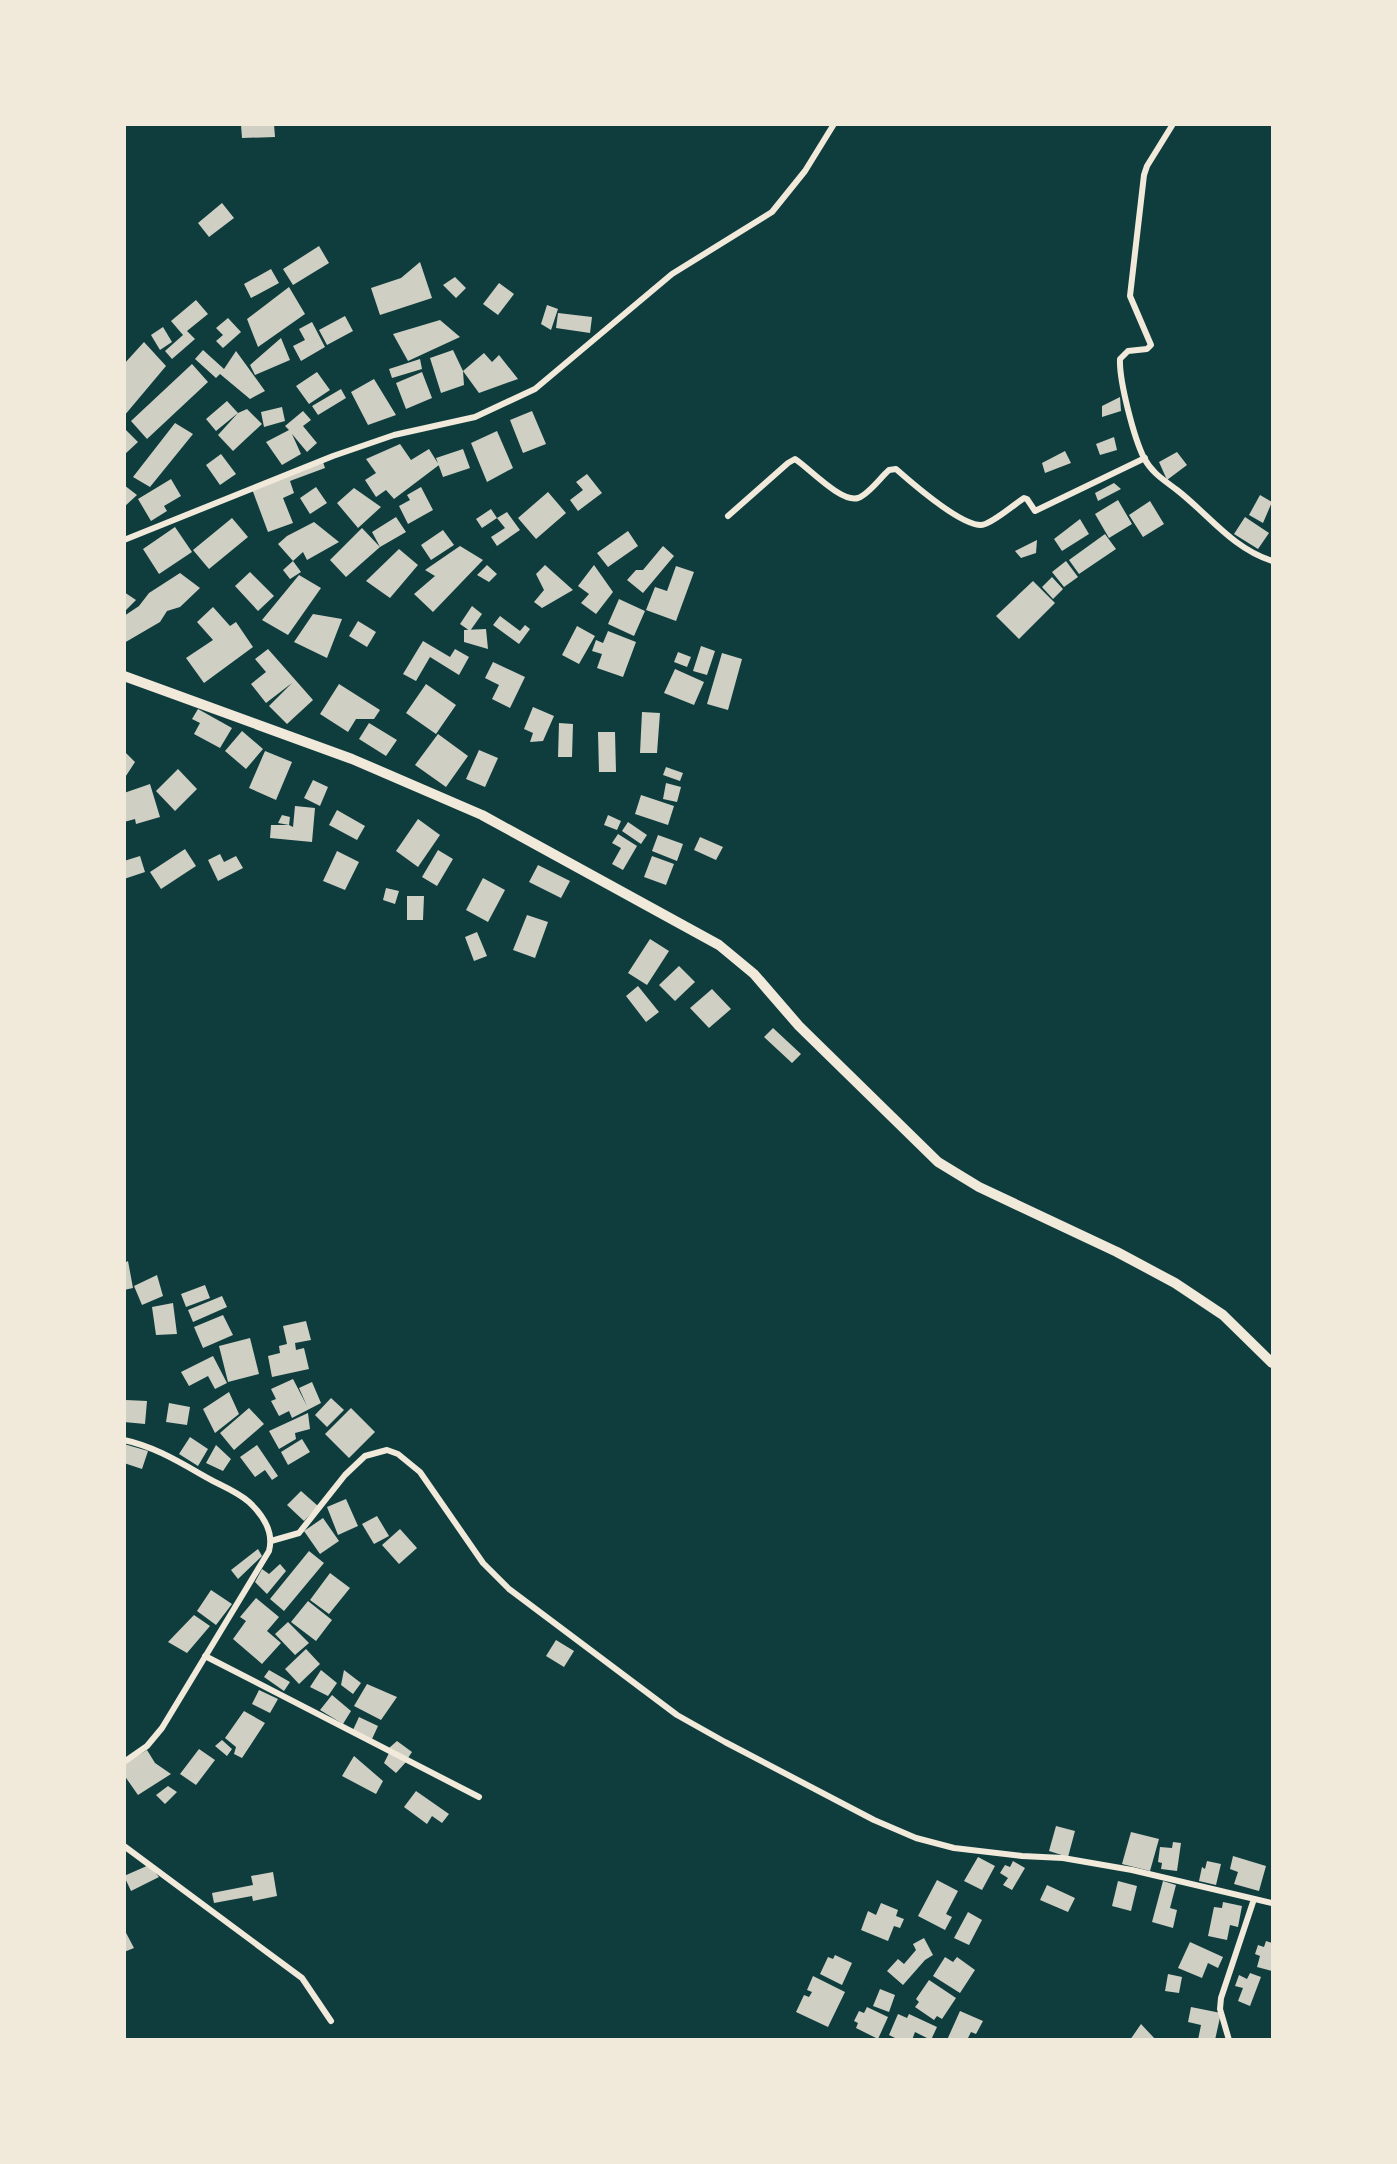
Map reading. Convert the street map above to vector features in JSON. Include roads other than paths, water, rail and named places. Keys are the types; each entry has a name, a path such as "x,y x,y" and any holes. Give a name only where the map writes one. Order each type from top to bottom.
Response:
{"street":[{"path":"124,540 333,456 394,435 475,417 535,389 672,274 772,212 805,171 834,124"},
{"path":"1173,124 1147,165 1144,175 1130,296 1151,345 1147,349 1128,351 1121,357 1128,414 1145,458 1161,480 1175,489 1229,538 1272,561"},
{"path":"728,516 793,460 798,461 837,492 850,498 863,495 889,470 896,470 963,519 980,525 988,523 1024,498 1028,499 1035,511 1145,458"},
{"path":"124,676 352,759 482,815 719,945 754,974 799,1026 938,1162 989,1192 1117,1252 1175,1283 1223,1315 1272,1363"},
{"path":"124,1440 157,1450 249,1502 268,1527 271,1541 269,1551 162,1728 147,1746 124,1762"},
{"path":"271,1541 299,1533 345,1475 365,1456 387,1450 398,1454 420,1472 483,1563 498,1580 677,1714 735,1748 874,1820 933,1843 1022,1856 1063,1858 1132,1870 1272,1903"},
{"path":"205,1656 480,1797"},
{"path":"124,1846 302,1978 331,2021"},
{"path":"1229,2040 1220,2009 1221,1998 1254,1899"}]}
